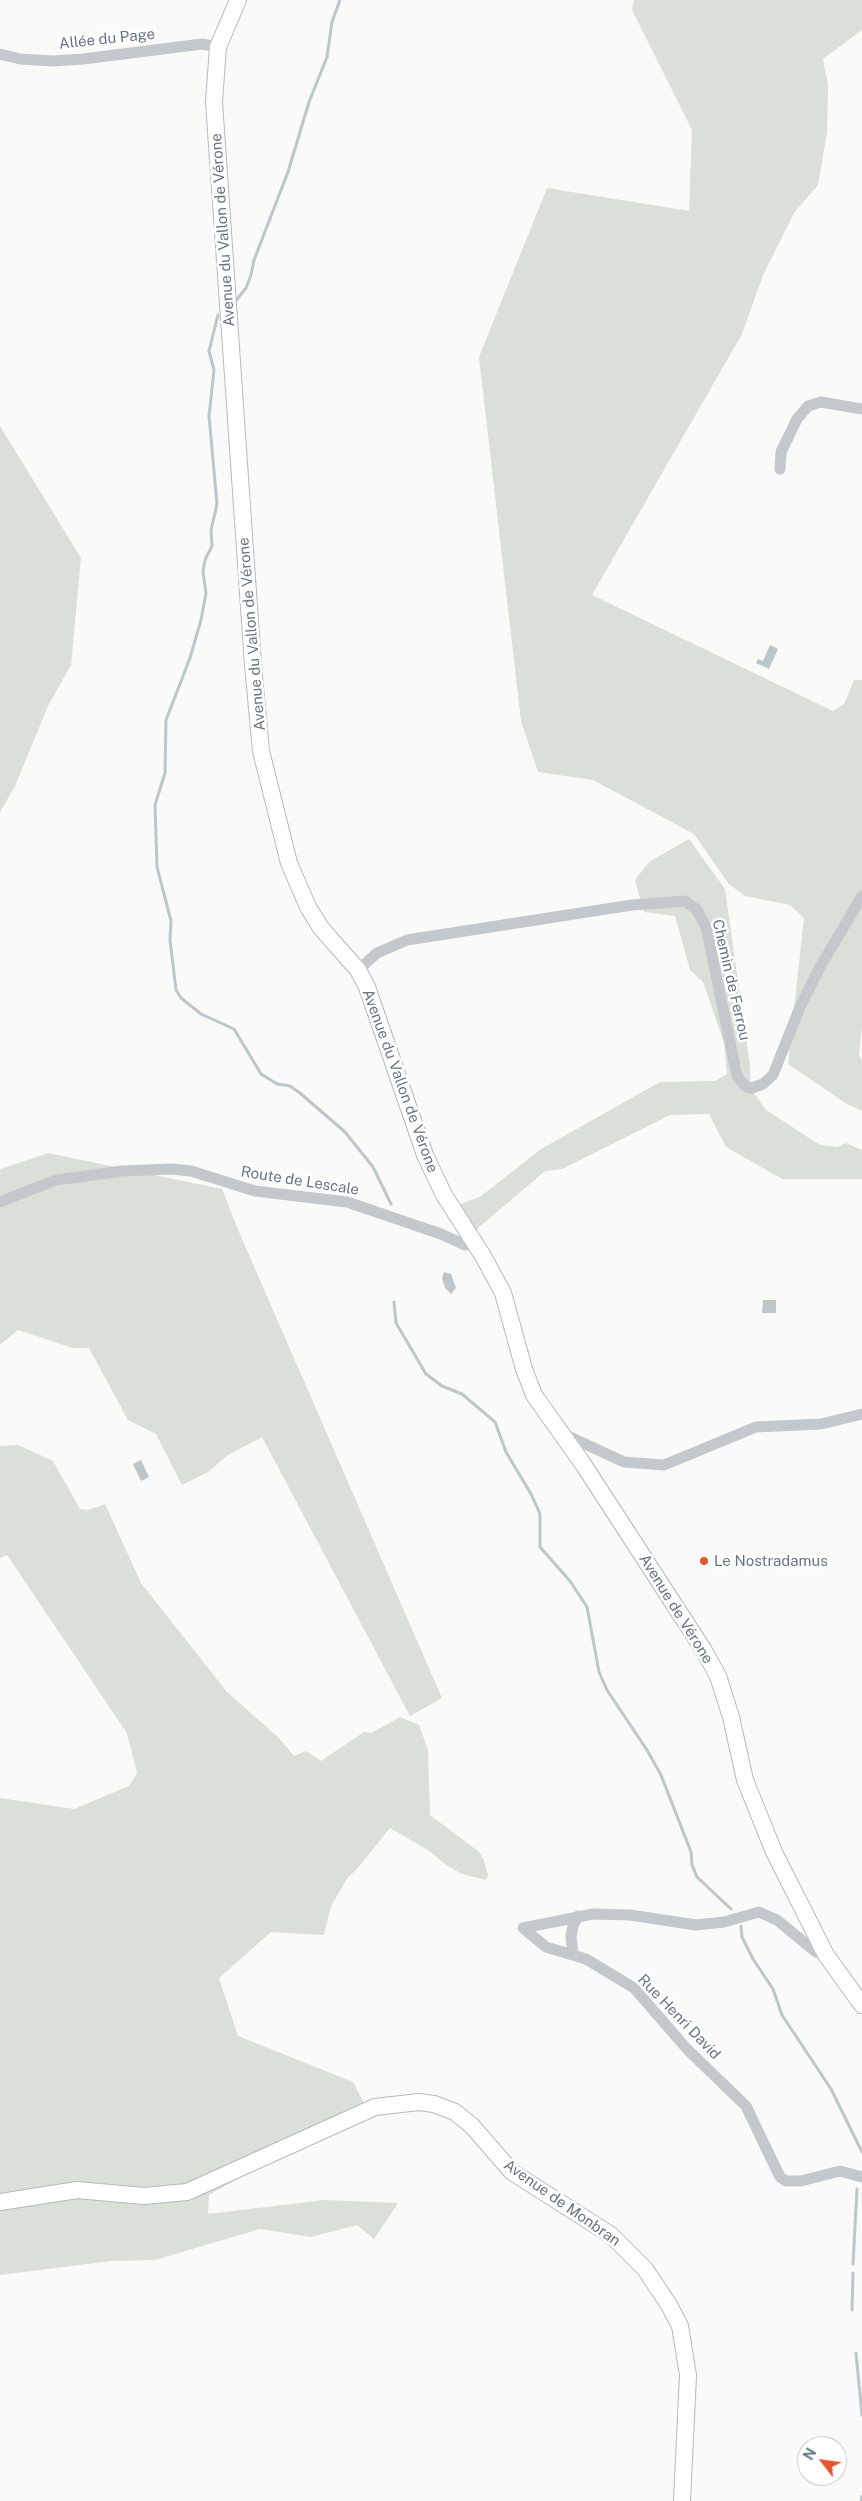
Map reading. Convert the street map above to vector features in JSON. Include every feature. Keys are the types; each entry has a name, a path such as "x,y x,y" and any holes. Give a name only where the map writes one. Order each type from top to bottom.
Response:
{"main road":[{"name":"Avenue du Vallon de Vérone","path":"238,0 218,47 214,102 252,665 261,751 289,863 299,888 321,928 358,970 374,1003 425,1155 463,1227"},
{"name":"Avenue de Vérone","path":"463,1227 503,1293 531,1389 681,1611 718,1676 731,1716 745,1780 774,1852 826,1955 862,2005"},
{"name":"Avenue de Monbran","path":"0,2202 77,2190 144,2196 187,2192 375,2108 419,2102 434,2104 455,2112 472,2126 512,2172 611,2235 645,2269 669,2305 680,2326 688,2375 682,2501"}],"street":[{"name":"Allée du Page","path":"0,54 54,61 202,44 218,47"},
{"path":"780,469 781,452 797,419 808,406 821,402 862,409"},
{"name":"Chemin de Ferrou","path":"358,970 376,953 407,940 632,905 685,901 697,910 706,927 737,1076 746,1087 752,1088 764,1084 773,1075 816,974 862,896"},
{"name":"Route de Lescale","path":"0,1202 56,1180 122,1171 172,1169 191,1171 255,1191 347,1202 442,1234 465,1245 470,1246 474,1244"},
{"path":"563,1438 570,1437 624,1462 664,1465 756,1427 821,1424 862,1414"},
{"name":"Rue Henri David","path":"826,1955 816,1952 765,1913 752,1913 709,1924 696,1925 630,1915 593,1914 523,1928 546,1947 586,1959 634,1988 687,2049 746,2106 780,2177 786,2181 801,2181 840,2171 862,2176"},
{"path":"573,1955 571,1937 573,1926 578,1916"}],"shaded area":[{"path":"634,0 862,0 862,30 823,59 828,84 827,132 818,185 794,213 763,275 742,334 592,595 833,711 844,704 854,680 862,680 862,1025 859,1055 862,1060 862,1111 847,1104 788,1064 804,918 790,905 745,896 729,884 694,834 593,780 538,772 521,721 479,357 547,188 689,211 692,130 632,10"},
{"path":"0,426 81,558 71,665 48,706 15,786 0,812"},
{"path":"770,645 778,649 769,669 756,663 758,659 763,661"},
{"path":"689,839 725,889 750,1066 751,1089 766,1110 820,1145 838,1147 846,1143 862,1150 862,1179 782,1179 726,1147 709,1114 670,1115 562,1169 545,1171 478,1228 477,1234 460,1204 480,1197 541,1149 660,1082 715,1081 727,1074 724,1043 703,982 690,970 675,916 644,912 635,880 649,862"},
{"path":"48,1153 222,1189 442,1698 410,1716 262,1437 228,1455 208,1472 182,1485 156,1434 128,1420 89,1348 73,1348 18,1330 0,1345 0,1169"},
{"path":"444,1272 451,1274 456,1288 451,1294 445,1288 442,1278"},
{"path":"763,1300 776,1300 776,1313 762,1313"},
{"path":"18,1445 53,1461 80,1509 88,1510 105,1504 141,1583 227,1692 279,1738 294,1756 306,1751 321,1761 364,1732 371,1733 400,1717 419,1725 428,1750 430,1815 478,1851 483,1858 488,1875 486,1880 462,1874 446,1865 428,1850 390,1828 357,1869 348,1877 331,1906 324,1935 271,1932 219,1978 238,2036 353,2082 365,2105 209,2195 208,2214 324,2200 398,2203 374,2239 357,2225 311,2237 260,2229 155,2260 111,2261 0,2275 0,1798 74,1809 129,1786 137,1773 127,1733 7,1555 0,1558 0,1446"},
{"path":"141,1460 149,1477 141,1481 133,1464"}],"waterway":[{"path":"235,302 246,288 254,260 288,172 309,102 327,57 332,22 340,0"},
{"path":"218,315 209,351 214,370 209,416 217,504 211,530 212,546 205,560 203,572 206,593 201,620 190,658 166,720 165,773 155,805 157,867 171,921 170,940 176,990 181,998 201,1014 234,1029 261,1074 277,1084 290,1086 345,1132 373,1167 391,1204"},
{"path":"394,1302 396,1323 426,1374 442,1386 462,1394 495,1422 506,1452 531,1494 540,1514 540,1547 570,1581 587,1607 599,1672 607,1690 647,1750 661,1775 691,1852 692,1865 697,1877 731,1909"},
{"path":"741,1926 742,1937 753,1959 773,1989 782,2015 831,2089 862,2152"},
{"path":"853,2264 857,2189"},
{"path":"852,2310 853,2273"},
{"path":"856,2353 862,2415"},
{"path":"861,2501 862,2496"}],"place":[{"name":"Le Nostradamus","path":"704,1561"}]}
